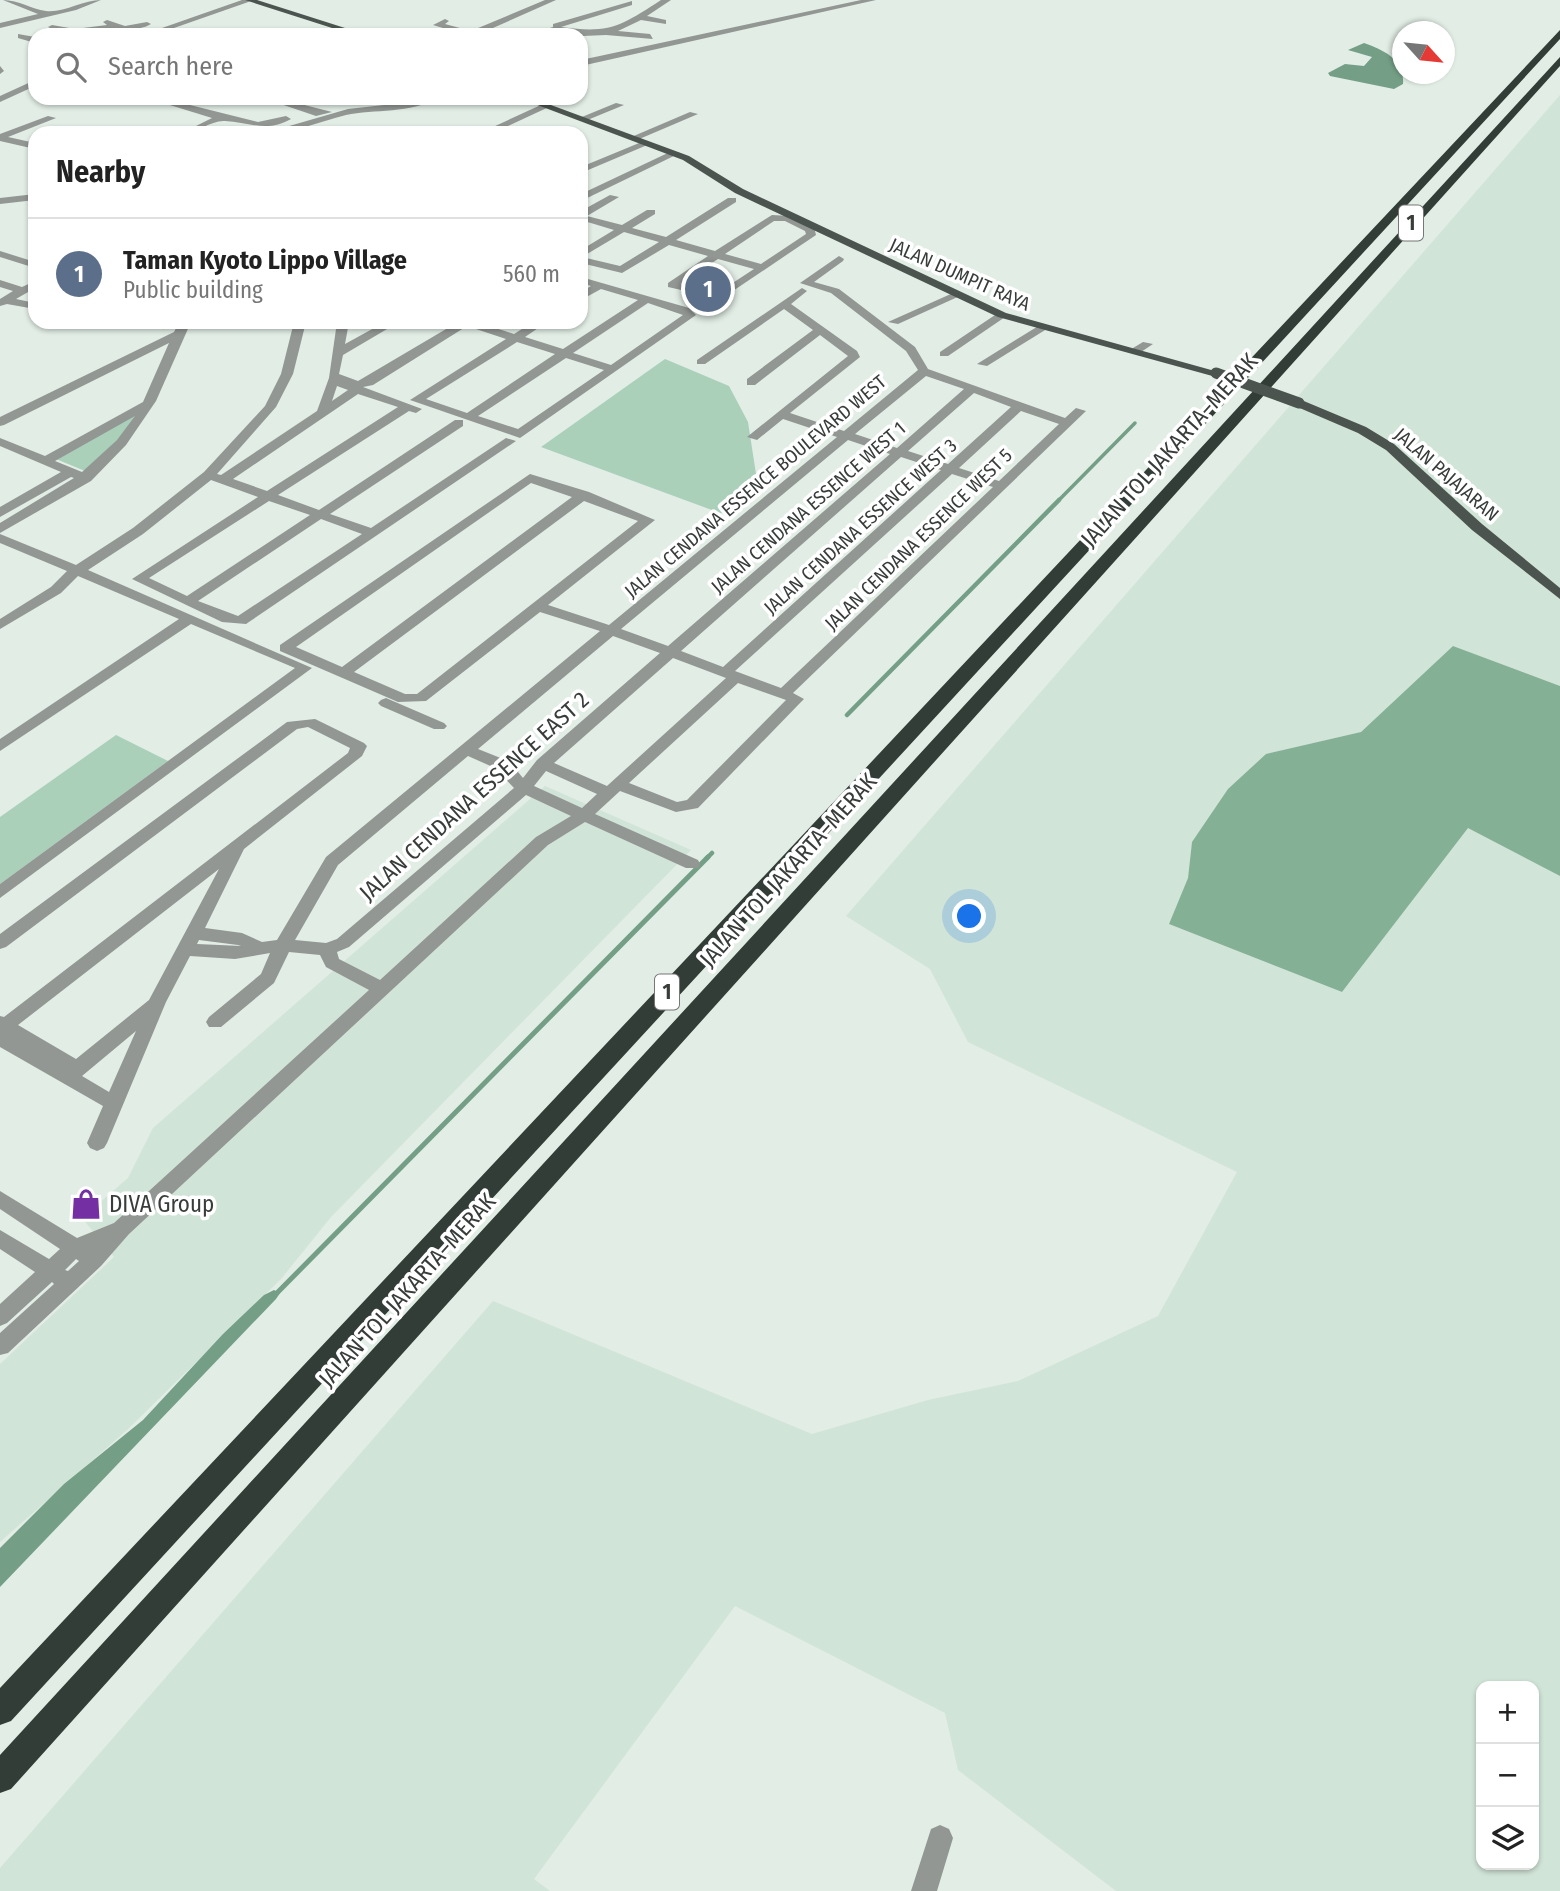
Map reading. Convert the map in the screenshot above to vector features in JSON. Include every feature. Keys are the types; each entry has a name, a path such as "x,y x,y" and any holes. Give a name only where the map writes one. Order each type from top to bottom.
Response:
{"highway":[{"name":"JALAN TOL JAKARTA–MERAK","path":"0,1710 1560,33"},
{"name":"JALAN TOL JAKARTA–MERAK","path":"0,1779 1560,60"}],"main road":[{"path":"250,0 340,28"},
{"name":"JALAN DUMPIT RAYA","path":"545,106 675,153 739,191 1002,315 1044,327 1142,347 1216,373"},
{"name":"JALAN PAJAJARAN","path":"1216,373 1299,403 1362,430 1390,447 1477,527 1560,595"}],"street":[{"path":"7,0 47,14"},
{"path":"0,26 16,20 70,11 97,0"},
{"path":"127,18 163,28 250,0"},
{"path":"491,28 552,0"},
{"path":"588,36 639,17 664,0"},
{"path":"588,61 872,0"},
{"path":"551,28 628,3"},
{"path":"0,16 16,20"},
{"path":"639,17 663,22"},
{"path":"442,20 465,28"},
{"path":"105,22 121,28"},
{"path":"128,28 146,24"},
{"path":"102,28 116,26"},
{"path":"603,32 650,37"},
{"path":"21,36 28,38"},
{"path":"0,99 28,86"},
{"path":"175,105 258,125 352,105"},
{"path":"285,105 316,113"},
{"path":"296,126 348,112 407,105"},
{"path":"582,119 620,105"},
{"path":"501,126 545,106"},
{"path":"634,138 693,114"},
{"path":"202,126 221,117"},
{"path":"31,126 51,118"},
{"path":"0,138 28,127"},
{"path":"0,138 28,144"},
{"path":"588,167 647,143"},
{"path":"588,195 675,153"},
{"path":"588,212 614,197"},
{"path":"0,201 28,198"},
{"path":"588,262 622,270 732,200"},
{"path":"588,250 651,212"},
{"path":"588,218 764,268"},
{"path":"772,218 787,218 811,230 809,237 719,297 672,285 716,254 772,218"},
{"path":"0,254 28,263"},
{"path":"839,259 804,283 835,291 911,349 924,371 970,390 1067,423"},
{"path":"323,410 332,381 408,406 520,434 690,315 685,310 588,282"},
{"path":"0,283 23,291"},
{"path":"588,293 600,285"},
{"path":"3,302 28,288"},
{"path":"701,362 802,290"},
{"path":"894,322 957,295"},
{"path":"187,602 647,299"},
{"path":"3,302 28,305"},
{"path":"753,437 854,357 853,352 784,303"},
{"path":"944,354 1002,315"},
{"path":"983,364 1044,327"},
{"path":"0,529 86,478 123,443 149,403 181,329"},
{"path":"0,625 49,596 74,574 138,531 209,475 270,407 287,374 298,329"},
{"path":"342,329 334,377 357,385 366,383 455,329"},
{"path":"337,353 380,329"},
{"path":"487,329 613,369"},
{"path":"408,406 139,579 233,621 248,618 510,441 416,400 530,329"},
{"path":"751,382 821,329"},
{"path":"0,422 177,335"},
{"name":"JALAN CENDANA ESSENCE BOULEVARD WEST","path":"215,1022 268,978 283,945 332,861 611,630 839,435 924,371"},
{"path":"224,479 357,389"},
{"name":"JALAN CENDANA ESSENCE WEST 1","path":"670,652 970,390"},
{"path":"44,461 149,403"},
{"name":"JALAN CENDANA ESSENCE WEST 3","path":"122,1228 542,841 584,815 614,789 732,674 1018,407"},
{"name":"JALAN CENDANA ESSENCE WEST 5","path":"783,694 1080,411"},
{"path":"779,417 816,432 839,435 1003,486"},
{"path":"4,448 86,478"},
{"path":"0,513 70,472"},
{"path":"209,475 372,533"},
{"path":"536,479 649,520 544,604 421,698 403,699 285,648 524,481 536,479"},
{"path":"350,675 589,497"},
{"path":"0,538 74,574 189,619 439,726"},
{"path":"0,612 44,585 74,574"},
{"path":"465,749 502,766 533,775 614,789 676,807 692,804 796,699 544,604"},
{"path":"0,746 189,619"},
{"name":"JALAN CENDANA ESSENCE EAST 2","path":"327,949 344,943 670,652"},
{"path":"0,892 305,668"},
{"path":"0,943 292,725 310,722 359,746 354,756 2,1029 73,1073 112,1102"},
{"path":"533,775 584,815 692,864"},
{"path":"97,1143 112,1102 157,1002 240,845"},
{"path":"189,941 235,953 257,947 283,945 327,949 332,962 382,989"},
{"path":"73,1073 157,1002"},
{"path":"0,1199 94,1260"},
{"path":"0,1317 75,1248 122,1228"},
{"path":"0,1346 94,1260 122,1228"},
{"path":"0,1238 69,1283"},
{"path":"924,1891 940,1838"}],"shaded area":[{"path":"1364,43 1385,52 1392,58 1392,84 1403,84 1394,89 1330,76 1328,73 1345,64 1364,66 1372,57 1348,50"},
{"path":"1560,95 1560,686 1453,646 1361,732 1266,754 1192,842 1188,878 1169,924 1342,992 1468,827 1560,876 1560,1891 1116,1891 958,1770 945,1713 735,1606 534,1879 550,1891 0,1891 0,1868 493,1301 812,1434 928,1400 1018,1381 1158,1316 1237,1172 968,1042 930,969 846,916"},
{"path":"665,359 729,386 748,422 758,487 735,514 720,513 541,447"},
{"path":"137,414 129,429 85,471 56,459"},
{"path":"1453,646 1560,686 1560,876 1468,828 1342,992 1169,924 1188,878 1192,842 1228,789 1266,754 1361,732"},
{"path":"116,735 168,761 0,884 0,817"},
{"path":"545,786 691,850 331,1217 281,1279 127,1430 0,1542 0,1364 114,1257 82,1218 128,1178 153,1128"},
{"path":"274,1290 280,1293 276,1299 0,1587 0,1548 64,1484 143,1420 223,1334 264,1295"}],"waterway":[{"path":"1058,501 1135,423"},
{"path":"847,715 1059,500"},
{"path":"708,857 712,853"},
{"path":"275,1295 708,857"}],"place":[{"name":"Taman Kyoto Lippo Village","path":"708,289"},
{"name":"DIVA Group","path":"86,1204"}]}
